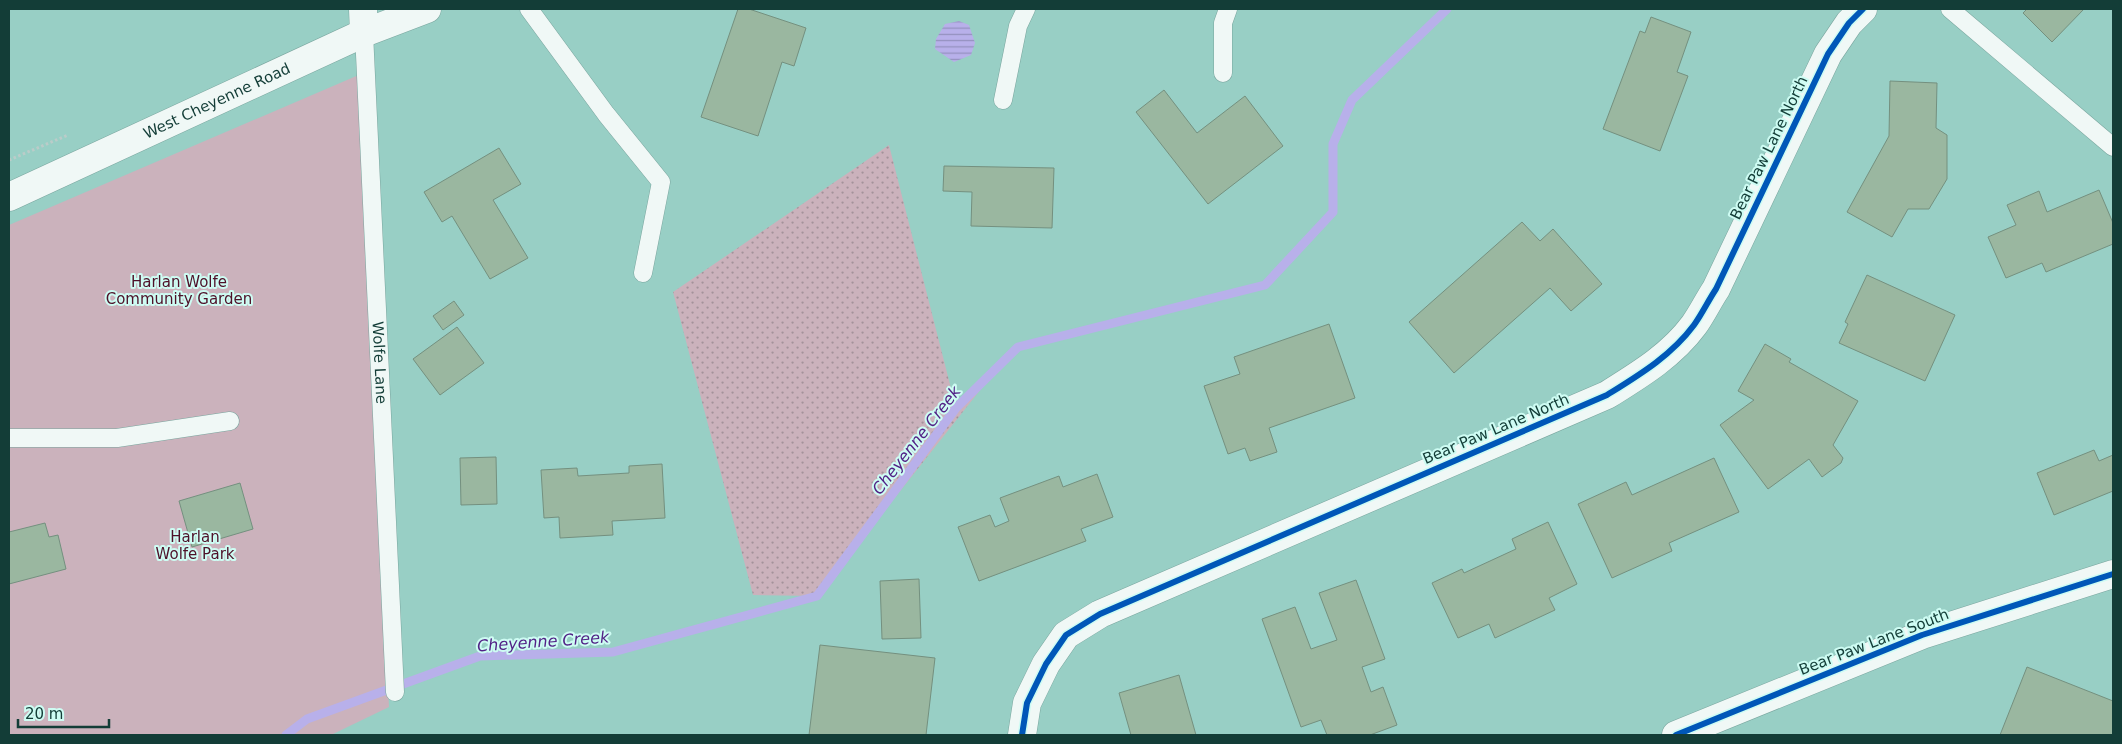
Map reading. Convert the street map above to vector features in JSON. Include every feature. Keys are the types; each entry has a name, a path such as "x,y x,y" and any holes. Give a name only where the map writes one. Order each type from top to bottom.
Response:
{"street":[{"name":"West Cheyenne Road","path":"9,197 364,21 427,9"},
{"name":"Bear Paw Lane North","path":"1022,735 1027,703 1046,664 1066,635 1100,614 1607,395 1646,371 1673,349 1693,325 1716,289 1828,54 1849,23 1863,9"},
{"name":"Bear Paw Lane South","path":"1676,735 1922,635 2113,574"}],"lane":[{"path":"529,9 606,114 661,182 643,273"},
{"path":"1003,100 1018,26 1026,9"},
{"path":"1223,73 1223,23 1228,9"},
{"path":"1950,9 2113,147"},
{"name":"Wolfe Lane","path":"364,21 395,692"},
{"path":"9,438 117,438 230,421"}],"green space":[{"name":"Harlan Wolfe Park","path":"361,74 389,707 331,735 9,735 9,225"},
{"path":"889,145 956,408 1015,346 817,596 753,595 673,292"}],"shaded area":[{"path":"959,21 969,25 975,43 971,55 954,62 935,49 936,39 945,24"}],"building":[{"path":"738,9 749,9 806,28 794,66 782,62 758,136 701,117"},
{"path":"2027,9 2084,9 2052,42 2023,13"},
{"path":"1651,17 1691,32 1677,72 1688,76 1660,151 1603,129 1640,31 1645,33"},
{"path":"1890,81 1937,83 1936,128 1947,135 1947,179 1929,209 1908,209 1892,237 1847,212 1889,136"},
{"path":"1164,90 1197,133 1245,96 1283,146 1208,204 1136,112"},
{"path":"499,148 521,184 493,200 528,258 490,279 452,216 442,222 424,192"},
{"path":"944,166 1054,168 1052,228 971,226 972,192 943,191"},
{"path":"2099,190 2113,223 2113,244 2046,272 2042,263 2006,278 1988,237 2016,225 2007,205 2039,191 2047,212"},
{"path":"1522,222 1540,241 1553,229 1602,284 1571,311 1550,288 1454,373 1409,322"},
{"path":"1867,275 1955,315 1925,381 1839,343 1848,324 1845,322"},
{"path":"454,301 464,315 443,330 433,316"},
{"path":"1329,324 1355,398 1269,428 1277,452 1250,461 1245,448 1228,454 1204,386 1240,374 1234,357"},
{"path":"457,327 484,363 440,395 413,359"},
{"path":"1765,344 1791,359 1789,362 1858,401 1833,445 1843,458 1841,463 1822,477 1809,459 1768,489 1720,425 1754,400 1738,391"},
{"path":"2094,450 2099,461 2113,455 2113,491 2054,515 2037,473"},
{"path":"496,457 497,504 461,505 460,458"},
{"path":"1714,458 1739,512 1669,543 1672,551 1612,578 1578,504 1626,482 1632,495"},
{"path":"662,464 665,518 612,521 613,535 560,538 559,517 544,518 541,470 577,468 578,476 629,473 629,466"},
{"path":"1097,474 1113,517 1081,529 1086,541 979,581 958,527 990,515 995,527 1009,521 1000,498 1059,476 1063,487"},
{"path":"240,483 253,529 192,547 179,501"},
{"path":"1548,522 1577,584 1549,598 1555,610 1495,638 1489,624 1458,638 1432,583 1462,569 1464,573 1516,549 1512,539"},
{"path":"45,523 49,537 58,535 66,569 9,584 9,532"},
{"path":"919,579 921,638 882,639 880,581"},
{"path":"1356,580 1385,659 1362,667 1371,692 1383,687 1397,725 1370,735 1327,735 1321,720 1301,727 1262,619 1295,607 1311,649 1337,640 1319,593"},
{"path":"820,645 935,658 926,735 809,735"},
{"path":"2027,667 2113,701 2113,735 2000,735"},
{"path":"1179,675 1196,735 1131,735 1119,693"}],"waterway":[{"name":"Cheyenne Creek","path":"286,735 307,719 480,656 613,652 817,596 956,408 1018,347 1265,285 1333,212 1333,144 1352,100 1447,9"}],"cycle path":[{"path":"1022,735 1027,703 1046,664 1066,635 1100,614 1607,395 1643,372 1665,355 1694,325 1716,289 1828,54 1849,23 1863,9"},
{"path":"1676,735 1922,635 2113,574"}],"park label":[{"name":"Harlan Wolfe Community Garden","path":"179,290"}]}
